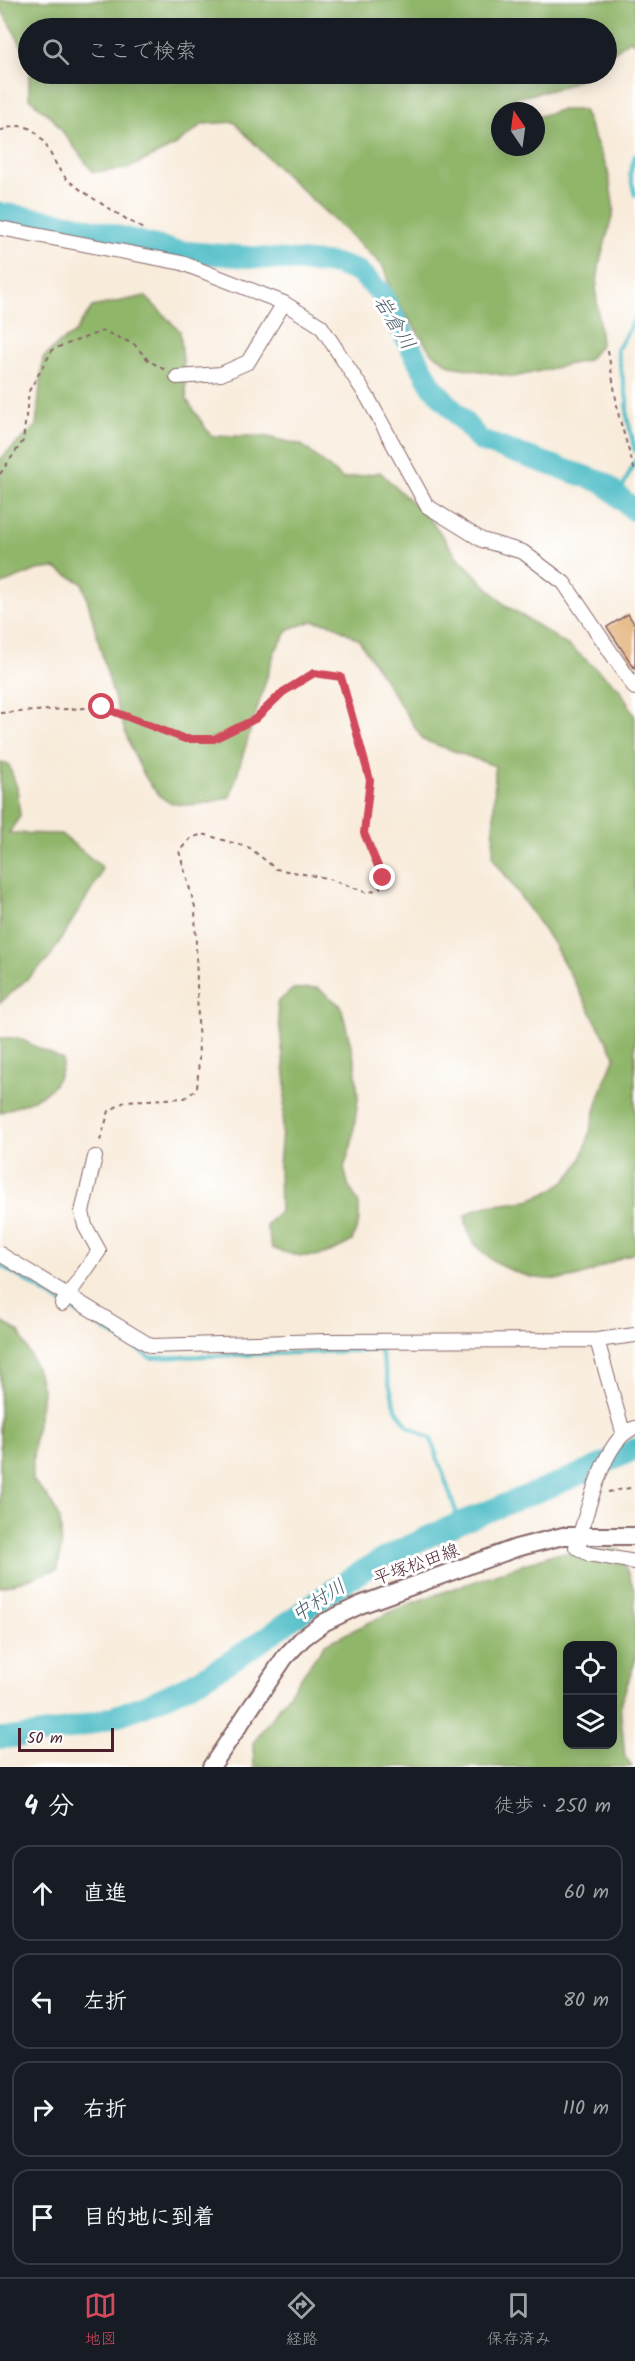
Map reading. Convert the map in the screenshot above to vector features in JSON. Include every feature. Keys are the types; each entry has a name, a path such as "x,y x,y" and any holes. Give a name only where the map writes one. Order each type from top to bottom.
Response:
{"main road":[{"name":"平塚松田線","path":"212,1766 285,1657 303,1638 325,1622 360,1605 516,1548 563,1536 635,1536"}],"street":[{"path":"0,228 182,262 284,303 321,326 339,351 427,506 482,540 523,552 564,583 635,688"},
{"path":"177,377 222,374 248,362 284,303"},
{"path":"65,1300 99,1251 85,1226 82,1212 95,1157"},
{"path":"0,1254 65,1300 139,1340 160,1346 326,1341 597,1340 635,1335"},
{"path":"597,1340 629,1430 615,1446 592,1492 576,1547 589,1554 635,1562"}],"path":[{"path":"0,131 13,125 32,130 47,144 66,179 143,229"},
{"path":"0,474 23,441 28,391 53,349 103,331 134,344 148,360 177,377"},
{"path":"608,351 619,417 635,472"},
{"path":"0,713 102,707 185,739 214,739 255,719 283,692 314,673 341,677 370,780 364,833 383,878 380,888 368,893 326,878 276,869 250,848 203,834 191,838 179,851 195,907 199,1059 197,1089 185,1098 126,1101 109,1111 95,1157"},
{"path":"592,1492 635,1487"}],"green space":[{"path":"0,0 635,0 635,44 630,40 617,50 617,18 18,18 18,39 0,7"},
{"path":"29,84 569,84 512,99 511,102 491,102 491,156 545,156 545,114 560,110 583,110 608,171 614,210 600,261 596,291 601,344 588,360 514,377 451,366 431,352 392,294 383,266 276,166 234,122 203,124 176,145 127,169 93,172 53,119 29,98"},
{"path":"145,296 180,331 187,400 211,436 263,436 302,445 343,479 380,472 433,523 456,555 504,604 572,648 620,689 635,717 635,1253 581,1275 543,1279 519,1273 496,1262 479,1248 468,1231 465,1216 472,1211 531,1199 564,1182 574,1171 586,1144 600,1095 615,1056 551,940 493,858 495,766 423,740 359,640 332,624 313,621 289,629 275,651 230,797 194,805 172,803 156,792 141,770 128,739 116,705 82,583 55,568 37,570 0,585 0,459 36,426 43,358 59,343 74,334 92,307"},
{"path":"0,763 9,765 17,788 20,816 9,833 61,834 102,867 99,878 48,960 0,1003"},
{"path":"318,988 341,1006 355,1062 358,1099 352,1143 344,1168 348,1184 359,1204 359,1221 352,1241 322,1255 304,1256 272,1248 266,1225 280,1211 279,1166 286,1084 277,1003 293,989"},
{"path":"0,1038 18,1038 63,1060 56,1082 49,1090 41,1096 0,1113"},
{"path":"0,1321 19,1332 37,1370 43,1392 34,1441 32,1479 56,1511 61,1540 58,1569 0,1588"},
{"path":"619,1549 635,1592 635,1662 620,1706 625,1757 632,1767 254,1767 253,1743 325,1644 403,1606 553,1554"}],"building":[{"path":"628,614 635,625 635,669 607,627"}],"waterway":[{"path":"635,155 630,174 635,195"},
{"name":"岩倉川","path":"0,213 70,224 175,251 336,264 359,272 380,292 432,386 481,441 604,483 635,511"},
{"path":"635,319 617,350 635,451"},
{"path":"619,495 635,461"},
{"path":"0,1265 151,1358 380,1350 396,1409 408,1426 431,1439 460,1523"},
{"name":"中村川","path":"0,1738 64,1730 127,1712 157,1700 215,1671 348,1580 385,1558 446,1529 635,1449"}],"route":[{"path":"102,707 185,739 214,739 255,719 283,692 314,673 341,677 370,780 364,833 383,878"}]}
